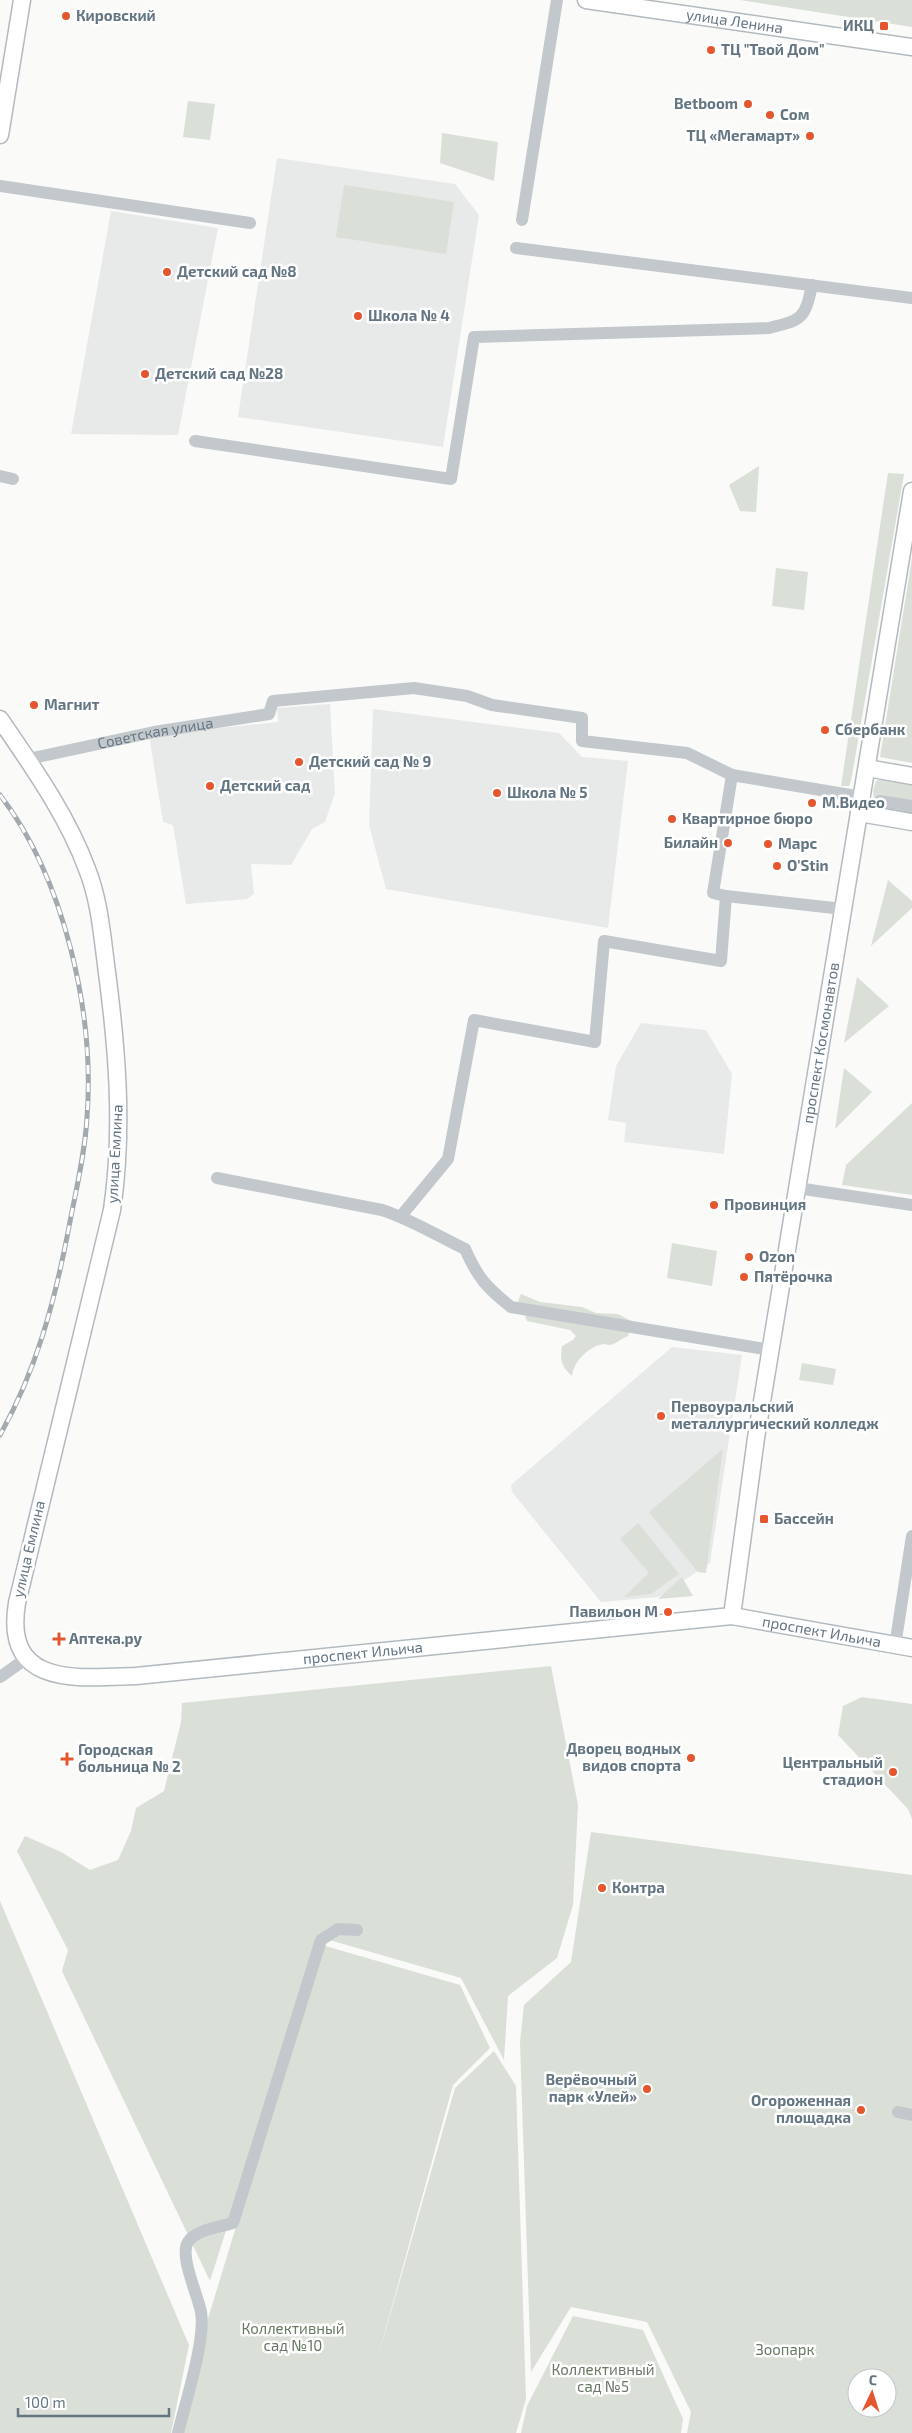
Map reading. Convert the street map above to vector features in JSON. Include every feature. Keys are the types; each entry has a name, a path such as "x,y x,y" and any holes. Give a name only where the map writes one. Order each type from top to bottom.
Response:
{"street":[{"path":"0,135 22,0"},
{"path":"522,220 557,0"},
{"name":"улица Ленина","path":"586,0 912,47"},
{"path":"0,186 250,223"},
{"path":"516,248 912,298"},
{"path":"195,440 451,479 474,337 769,328 794,322 807,309 812,285"},
{"path":"0,476 13,479"},
{"name":"проспект Космонавтов","path":"732,1616 744,1517 912,491"},
{"name":"Советская улица","path":"28,759 154,732 269,714 274,701 414,688 467,696 492,704 582,718 582,741 687,752 732,774"},
{"name":"улица Емлина","path":"0,719 28,759 78,847 93,887 101,928 116,1045 119,1130 112,1210 17,1603 14,1621 16,1634 26,1658"},
{"path":"867,768 912,776"},
{"path":"843,909 713,893 732,774 862,797"},
{"path":"880,801 912,806"},
{"path":"859,813 912,822"},
{"path":"401,1216 448,1159 474,1020 595,1042 604,941 721,961 726,896"},
{"path":"217,1178 382,1210 401,1216 411,1223 465,1249 477,1275 491,1291 511,1307 771,1350"},
{"path":"797,1188 912,1205"},
{"path":"895,1646 912,1536"},
{"name":"проспект Ильича","path":"26,1658 43,1670 62,1677 76,1679 136,1676 732,1616 912,1648"},
{"path":"0,1676 4,1676 26,1658"},
{"path":"178,2433 200,2341 202,2315 196,2290 187,2269 185,2250 188,2241 199,2233 233,2223 321,1940 338,1929 357,1930"},
{"path":"898,2112 912,2115"}],"shaded area":[{"name":"Школа № 4","path":"277,158 455,184 479,215 443,447 238,417"},
{"path":"111,211 218,228 178,435 71,434"},
{"path":"330,704 335,793 325,822 312,829 291,865 251,864 254,894 247,899 186,904 173,825 163,822 149,735 278,722 277,708"},
{"name":"Школа № 5","path":"373,709 559,733 582,757 628,761 608,928 386,889 369,825"},
{"path":"641,1023 706,1030 732,1074 724,1154 624,1142 626,1123 608,1120 616,1066"},
{"name":"Первоуральский металлургический колледж","path":"672,1347 742,1355 710,1563 659,1597 601,1602 512,1492 511,1485"}],"green space":[{"path":"740,0 912,0 912,27"},
{"path":"188,101 215,104 210,140 183,137"},
{"path":"442,133 498,142 494,181 440,163"},
{"path":"344,185 454,202 446,254 336,237"},
{"path":"759,466 756,512 740,511 729,485"},
{"path":"888,473 904,474 851,781 849,786 841,786"},
{"path":"912,558 912,763 880,757"},
{"path":"776,568 808,572 804,610 772,606"},
{"path":"883,779 912,782 912,813 875,806 873,791 876,781"},
{"path":"888,880 912,901 912,908 871,946"},
{"path":"857,977 889,1006 844,1043"},
{"path":"844,1068 872,1092 835,1129"},
{"path":"912,1103 912,1195 842,1185 846,1165"},
{"path":"672,1243 717,1251 712,1286 667,1278"},
{"path":"521,1294 540,1302 582,1307 596,1313 618,1314 635,1323 525,1308 518,1301"},
{"path":"527,1313 629,1332 628,1336 611,1345 603,1344 587,1351 573,1370 572,1376 563,1366 561,1351 562,1346 573,1340 576,1336 570,1330 527,1321 525,1317"},
{"path":"802,1363 836,1369 833,1385 799,1380"},
{"path":"723,1449 706,1573 698,1572 649,1512"},
{"path":"638,1523 679,1574 651,1594 624,1597 649,1573 620,1539"},
{"path":"682,1577 693,1596 658,1599"},
{"path":"551,1666 578,1805 573,1905 557,1958 508,1996 504,2060 461,1978 319,1937 210,2281 62,1971 68,1950 17,1851 25,1836 61,1852 90,1870 118,1860 131,1831 136,1808 164,1791 181,1722 182,1703"},
{"name":"Центральный стадион","path":"862,1697 912,1704 912,1819 908,1809 838,1735 843,1706"},
{"name":"Зоопарк","path":"591,1832 912,1875 912,2433 687,2433 691,2412 647,2322 571,2307 531,2372 520,2042 524,2005 571,1962"},
{"path":"0,1901 189,2345 171,2433 0,2433"},
{"name":"Коллективный сад №10","path":"322,1945 460,1985 490,2048 453,2085 376,2364 455,2088 494,2051 516,2086 526,2399 516,2433 179,2433 199,2348"},
{"name":"Коллективный сад №5","path":"573,2316 643,2330 683,2419 681,2433 521,2433 527,2406"}],"railway":[{"path":"0,795 22,828 42,866 58,906 80,991 86,1034 88,1077 84,1146 57,1285 34,1362 13,1411 0,1435"}],"place":[{"name":"Кировский","path":"66,16"},
{"name":"ИКЦ","path":"884,26"},
{"name":"ТЦ \"Твой Дом\"","path":"711,50"},
{"name":"Betboom","path":"748,104"},
{"name":"Сом","path":"770,115"},
{"name":"ТЦ «Мегамарт»","path":"810,136"},
{"name":"Детский сад №8","path":"167,272"},
{"name":"Школа № 4","path":"358,316"},
{"name":"Детский сад №28","path":"145,374"},
{"name":"Магнит","path":"34,705"},
{"name":"Сбербанк","path":"825,730"},
{"name":"Детский сад № 9","path":"299,762"},
{"name":"Детский сад","path":"210,786"},
{"name":"Школа № 5","path":"497,793"},
{"name":"М.Видео","path":"812,803"},
{"name":"Квартирное бюро","path":"672,819"},
{"name":"Билайн","path":"728,843"},
{"name":"Марс","path":"768,844"},
{"name":"O'Stin","path":"777,866"},
{"name":"Провинция","path":"714,1205"},
{"name":"Ozon","path":"749,1257"},
{"name":"Пятёрочка","path":"744,1277"},
{"name":"Первоуральский металлургический колледж","path":"661,1416"},
{"name":"Бассейн","path":"764,1519"},
{"name":"Павильон М","path":"668,1612"},
{"name":"Аптека.ру","path":"59,1639"},
{"name":"Дворец водных видов спорта","path":"691,1758"},
{"name":"Городская больница № 2","path":"67,1759"},
{"name":"Центральный стадион","path":"893,1772"},
{"name":"Контра","path":"602,1888"},
{"name":"Верёвочный парк «Улей»","path":"647,2089"},
{"name":"Огороженная площадка","path":"861,2110"}]}
